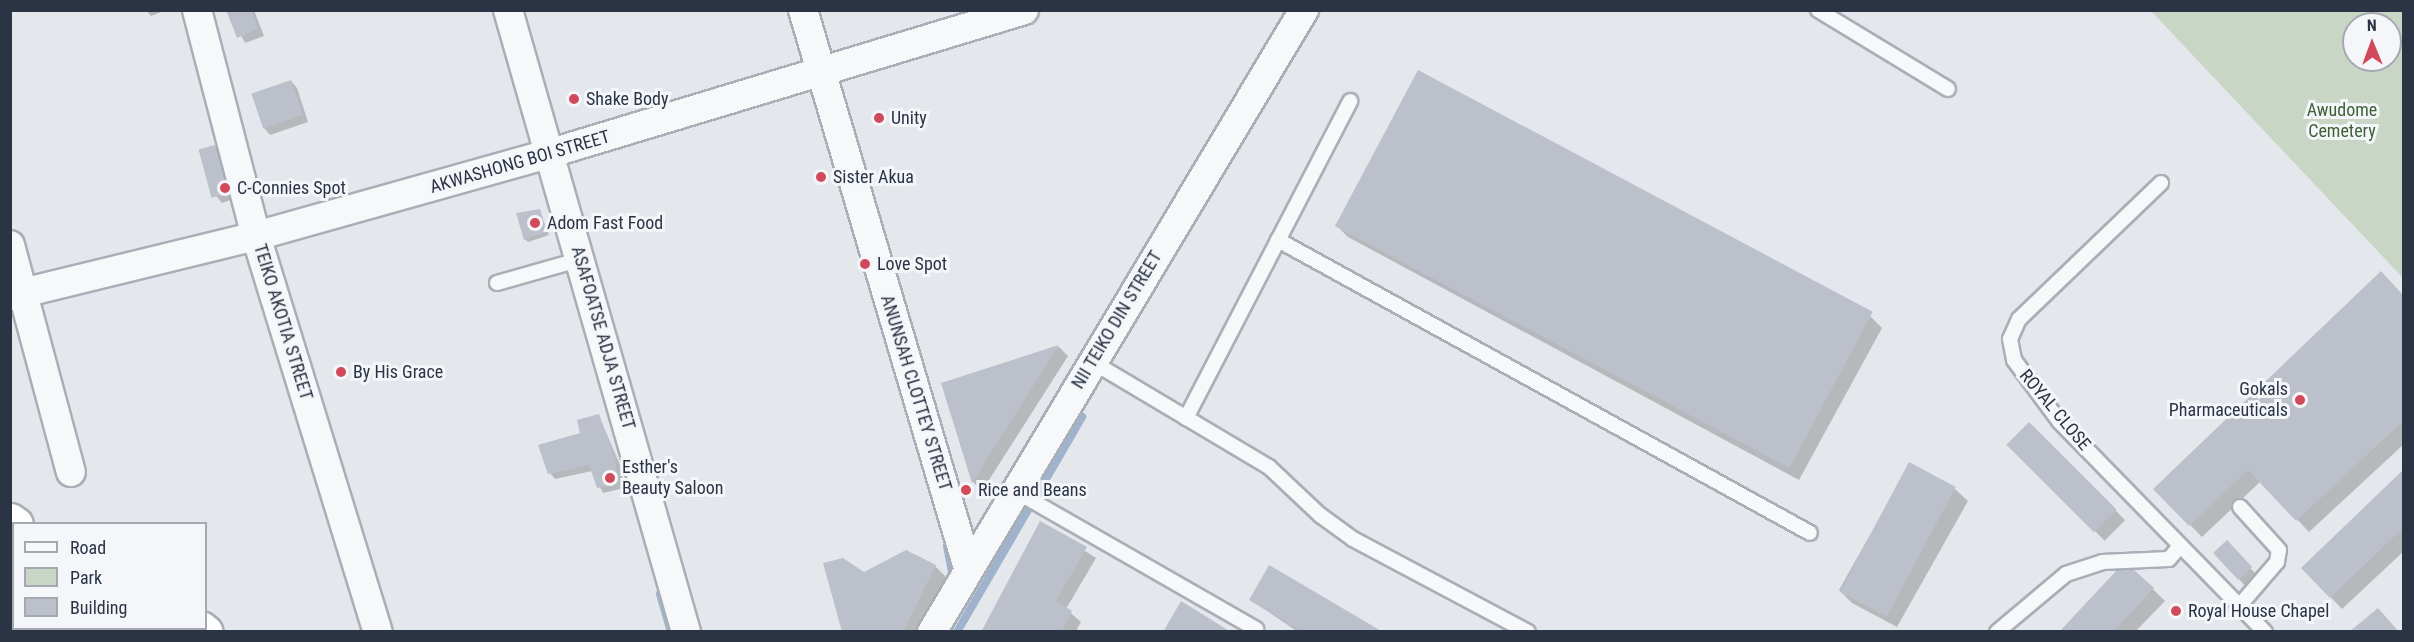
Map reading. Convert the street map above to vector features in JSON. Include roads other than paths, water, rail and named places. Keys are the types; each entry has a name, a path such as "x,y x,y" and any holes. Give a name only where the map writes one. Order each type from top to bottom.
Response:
{"street":[{"name":"TEIKO AKOTIA STREET","path":"197,10 256,236 378,632"},
{"name":"ASAFOATSE ADJA STREET","path":"508,10 551,153 686,632"},
{"name":"ANUNSAH CLOTTEY STREET","path":"803,10 820,74 968,568"},
{"name":"AKWASHONG BOI STREET","path":"17,294 256,236 551,153 820,74 1024,10"},
{"name":"NII TEIKO DIN STREET","path":"932,632 1091,362 1304,10"},
{"path":"10,245 17,294 71,472"}],"lane":[{"path":"1818,10 1948,89"},
{"path":"1186,418 1350,101"},
{"name":"ROYAL CLOSE","path":"2161,183 2019,319 2010,339 2014,360 2059,421 2265,632"},
{"path":"1278,240 1810,534"},
{"path":"496,284 581,259"},
{"path":"1091,362 1269,467 1320,516 1353,539 1528,632"},
{"path":"1014,491 1256,629"},
{"path":"2240,507 2279,550 2277,562 2240,605"},
{"path":"1997,632 2066,574 2102,562 2169,558 2180,546"}],"waterway":[{"path":"957,632 1082,417"},
{"path":"947,546 953,578"},
{"path":"660,594 671,632"}],"place":[{"name":"Shake Body","path":"574,99"},
{"name":"Unity","path":"879,118"},
{"name":"Sister Akua","path":"821,177"},
{"name":"C-Connies Spot","path":"225,188"},
{"name":"Adom Fast Food","path":"535,223"},
{"name":"Love Spot","path":"865,264"},
{"name":"By His Grace","path":"341,372"},
{"name":"Gokals Pharmaceuticals","path":"2300,400"},
{"name":"Esther's Beauty Saloon","path":"610,478"},
{"name":"Rice and Beans","path":"966,490"},
{"name":"Royal House Chapel","path":"2176,611"}],"park label":[{"name":"Awudome Cemetery","path":"2342,121"}]}
